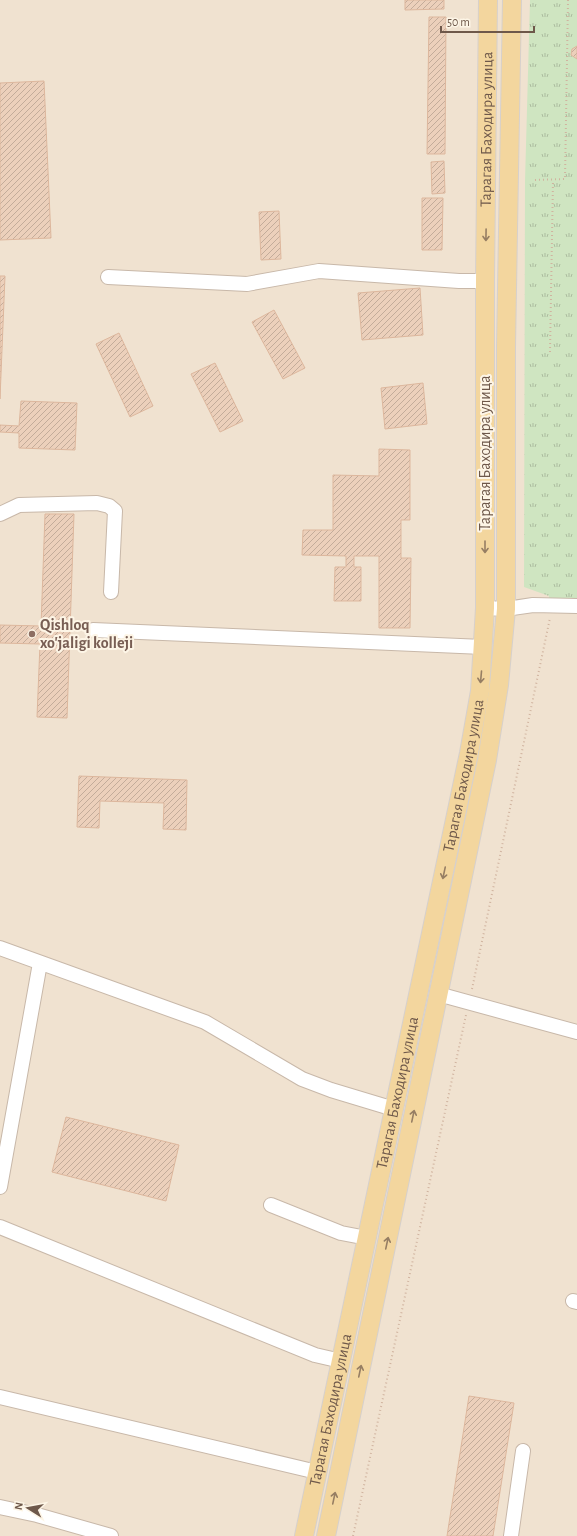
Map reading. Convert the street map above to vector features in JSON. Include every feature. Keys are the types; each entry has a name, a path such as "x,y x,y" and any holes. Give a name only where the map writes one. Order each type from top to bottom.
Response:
{"main road":[{"name":"Тарагая Баходира улица","path":"304,1536 469,753 480,691 484,647 485,608 485,281 488,0"},
{"name":"Тарагая Баходира улица","path":"326,1536 487,760 500,685 506,609 506,347 512,0"}],"street":[{"path":"108,277 247,284 319,271 459,281 485,281"},
{"path":"0,514 19,505 96,503 109,506 115,511 111,592"},
{"path":"485,608 506,609 533,605 577,606"},
{"path":"93,630 484,647"},
{"path":"0,948 205,1022 302,1079 331,1090 394,1109"},
{"path":"0,1187 40,963"},
{"path":"438,994 577,1032"},
{"path":"271,1204 341,1233 367,1238"},
{"path":"0,1227 315,1355 341,1362"},
{"path":"0,1396 317,1472"},
{"path":"511,1536 523,1451"},
{"path":"0,1507 37,1515 111,1536"}],"path":[{"path":"535,180 565,180 568,0"},
{"path":"550,352 553,180"},
{"path":"353,1536 469,1002 553,605"}],"shaded area":[{"path":"0,0 577,0 577,1536 0,1536"}],"green space":[{"path":"530,0 577,0 577,614 548,611 549,596 524,587 525,181"}],"building":[{"path":"405,0 444,0 444,9 405,10"},
{"path":"429,17 446,17 445,154 427,154"},
{"path":"577,46 577,59 571,55 572,49"},
{"path":"44,81 51,238 0,240 0,83"},
{"path":"444,161 445,193 432,194 431,162"},
{"path":"422,198 443,198 442,250 422,250"},
{"path":"279,211 281,259 261,260 259,212"},
{"path":"0,276 5,276 0,399"},
{"path":"420,288 423,335 362,340 358,293"},
{"path":"274,310 305,368 283,379 252,322"},
{"path":"119,333 153,406 130,417 96,344"},
{"path":"215,363 243,421 220,432 191,374"},
{"path":"423,383 427,424 385,429 381,388"},
{"path":"21,401 77,403 75,450 19,448 19,433 0,432 0,425 19,426"},
{"path":"379,449 410,450 410,520 401,520 401,558 411,558 410,628 379,628 379,556 354,556 354,567 361,567 361,601 334,601 335,567 346,567 346,556 302,555 303,530 333,530 333,475 379,476"},
{"path":"45,514 74,514 67,718 37,717 40,644 0,643 0,625 41,626"},
{"path":"79,776 187,780 186,830 163,829 164,803 100,801 99,828 77,827"},
{"path":"66,1117 179,1145 166,1201 52,1172"},
{"path":"469,1396 514,1403 493,1536 447,1536"}],"place":[{"name":"Qishloq xo'jaligi kolleji","path":"32,634"}]}
